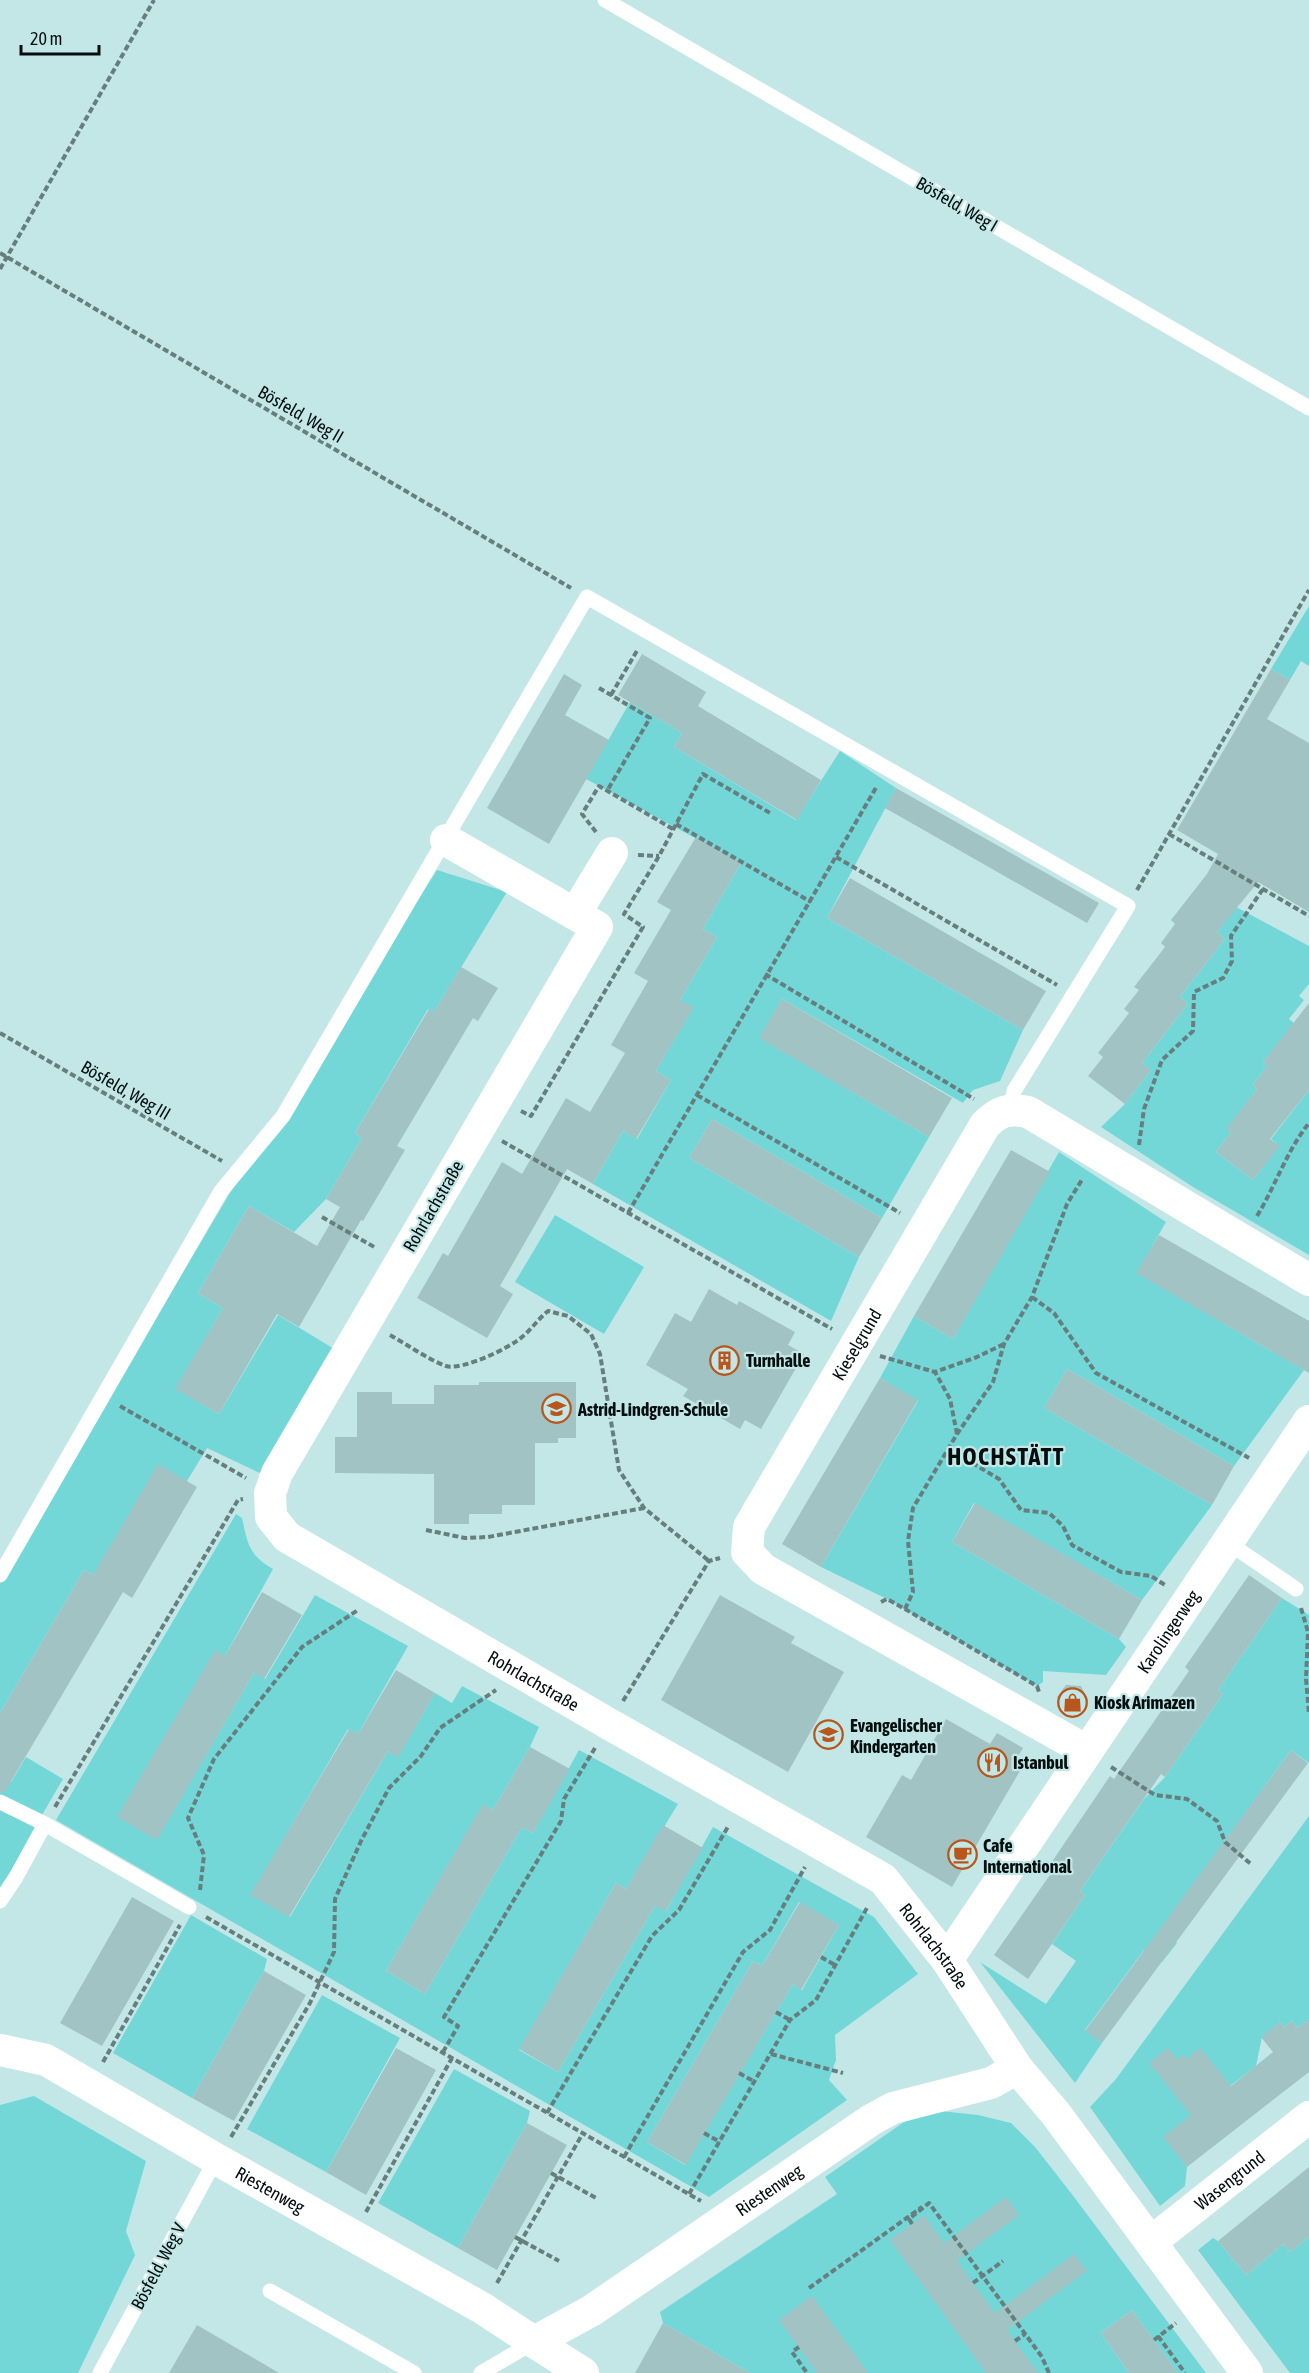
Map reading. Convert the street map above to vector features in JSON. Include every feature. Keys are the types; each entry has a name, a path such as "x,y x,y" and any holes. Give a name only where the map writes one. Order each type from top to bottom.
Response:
{"street":[{"name":"Rohrlachstraße","path":"446,840 597,927 277,1473 270,1493 271,1516 287,1537 609,1724 883,1879 947,1960 1017,2068 1056,2114 1247,2373"},
{"path":"575,914 612,853"},
{"path":"1004,1111 1029,1112 1309,1280"},
{"name":"Kieselgrund","path":"747,1552 749,1527 855,1343 985,1125 1004,1111"},
{"name":"Karolingerweg","path":"947,1960 1309,1421"},
{"path":"747,1552 763,1569 1087,1751"},
{"name":"Riestenweg","path":"0,2050 46,2060 482,2308 583,2373"},
{"name":"Riestenweg","path":"534,2342 591,2312 871,2120 893,2108 992,2084 1017,2068"},
{"name":"Wasengrund","path":"1152,2242 1309,2117"}],"lane":[{"name":"Bösfeld, Weg I","path":"605,0 1309,408"},
{"path":"0,1575 221,1191 283,1116 587,597 1128,906 1004,1111"},
{"path":"1227,1542 1296,1589"},
{"path":"0,1803 45,1824 189,1907"},
{"path":"0,1901 45,1824"},
{"name":"Bösfeld, Weg V","path":"100,2373 216,2158"},
{"path":"270,2291 414,2373"},
{"path":"482,2373 534,2342"}],"path":[{"path":"0,269 154,0"},
{"name":"Bösfeld, Weg II","path":"0,254 587,597"},
{"path":"1128,906 1309,590"},
{"path":"611,694 640,646"},
{"path":"598,688 650,718 607,791"},
{"path":"628,1212 888,767"},
{"path":"496,1098 531,1116 643,927 624,914 703,774 770,813"},
{"path":"612,853 582,814 598,786 811,902"},
{"path":"1168,834 1309,916"},
{"path":"836,856 1074,994"},
{"path":"1126,1170 1141,1141 1144,1109 1162,1060 1193,1031 1194,992 1223,978 1232,961 1232,936 1263,889"},
{"path":"765,974 1004,1111"},
{"name":"Bösfeld, Weg III","path":"0,1033 238,1171"},
{"path":"696,1095 924,1227"},
{"path":"1243,1240 1270,1195 1293,1143 1309,1123"},
{"path":"478,1127 875,1355 935,1371 977,1357 1004,1344"},
{"path":"905,1609 913,1592 908,1541 914,1508 957,1434 993,1382 1004,1344 1032,1297 1068,1204 1098,1154"},
{"path":"322,1217 368,1244"},
{"path":"1032,1297 1054,1313 1096,1373 1274,1472"},
{"path":"365,1321 447,1366 460,1367 509,1346 523,1336 537,1319 548,1311 568,1316 591,1334 600,1354 619,1470 644,1508 709,1561"},
{"path":"935,1371 951,1399 957,1434"},
{"path":"103,1396 270,1493"},
{"path":"949,1449 999,1479 1021,1510 1049,1514 1063,1526 1072,1545 1121,1572 1151,1576 1188,1599"},
{"path":"45,1824 238,1500 270,1493"},
{"path":"426,1530 465,1538 488,1538 644,1508"},
{"path":"442,2052 458,2026 444,2017 561,1821 564,1799 609,1724 709,1561 747,1552"},
{"path":"90,2086 201,1887 204,1855 188,1818 214,1759 302,1647 358,1610 372,1586"},
{"path":"1296,1589 1308,1632 1305,1679 1309,1714"},
{"path":"216,2158 240,2124 320,1982 334,1952 335,1899 361,1841 389,1788 421,1756 440,1728 498,1689 512,1668"},
{"path":"1087,1751 1155,1795 1187,1799 1217,1821 1225,1842 1252,1865"},
{"path":"547,2113 652,1936 679,1910 744,1800"},
{"path":"624,2157 744,1952 770,1930 819,1842"},
{"path":"689,2194 790,2020 816,2000 883,1879"},
{"path":"189,1907 730,2217"},
{"path":"821,1957 835,1965"},
{"path":"776,2012 790,2020"},
{"path":"771,2054 843,2073"},
{"path":"352,2235 452,2058"},
{"path":"739,2073 755,2082"},
{"path":"482,2308 583,2133"},
{"path":"704,2133 720,2142"},
{"path":"551,2173 596,2198"},
{"path":"809,2288 928,2203 1042,2357 1049,2373"},
{"path":"912,2224 909,2219 922,2211 923,2207"},
{"path":"515,2237 559,2261"},
{"path":"973,2283 1003,2261"},
{"path":"1015,2341 1025,2334"},
{"path":"1158,2336 1185,2373"},
{"path":"799,2347 792,2352 807,2373"}],"shaded area":[{"path":"1309,606 1309,666 1301,661 1290,680 1271,669"},
{"path":"630,702 682,733 674,747 796,820 840,751 896,788 827,918 1023,1030 1000,1081 973,1090 963,1103 782,999 760,1038 929,1137 882,1218 712,1119 689,1158 859,1257 831,1321 593,1184 623,1131 637,1139 671,1080 656,1071 693,1008 680,1000 717,937 703,929 741,863 586,779"},
{"path":"437,870 507,892 434,1012 428,1009 355,1133 362,1138 326,1199 294,1232 249,1206 198,1293 223,1308 176,1389 219,1414 278,1315 336,1350 264,1475 207,1448 187,1481 93,1575 84,1570 0,1713 0,1581 230,1193"},
{"path":"1236,907 1309,946 1309,984 1299,996 1304,1000 1289,1019 1294,1023 1263,1062 1267,1066 1253,1085 1257,1089 1227,1129 1231,1132 1216,1152 1253,1180 1279,1146 1271,1139 1309,1090 1309,1255 1193,1187 1101,1127 1125,1104 1151,1070 1142,1063 1188,1004 1180,997 1225,939 1217,932"},
{"path":"1059,1152 1166,1222 1137,1273 1304,1370 1234,1466 1067,1369 1044,1408 1212,1505 1142,1600 974,1503 952,1542 1119,1639 1126,1647 1106,1675 1043,1671 1043,1682 1037,1686 887,1599 821,1567 918,1401 880,1378 914,1316 953,1339"},
{"path":"555,1215 644,1267 604,1334 515,1282"},
{"path":"236,1514 242,1518 248,1542 254,1554 273,1569 225,1656 157,1839 254,1673 265,1679 315,1595 408,1646 358,1734 348,1729 251,1895 290,1917 388,1751 398,1757 435,1693 452,1703 462,1686 539,1727 530,1747 493,1810 483,1805 386,1971 425,1994 522,1827 533,1833 579,1750 678,1804 626,1889 616,1883 519,2050 558,2072 655,1906 666,1911 713,1827 874,1917 918,1974 835,2035 836,2060 829,2080 847,2100 709,2197 56,1820","holes":["799,1902 839,1925 802,1990 793,1984 685,2165 647,2142 753,1961 762,1966"]},
{"path":"1282,1598 1309,1615 1309,1763 1291,1750 1160,1930 1177,1943 1162,1962 1144,1950 1085,2030 1102,2043 1075,2083 980,1962 1046,2004 1076,1961 1052,1944 1085,1895 1080,1891 1144,1799 1165,1777 1223,1694 1218,1690"},
{"path":"26,1757 63,1779 42,1815 0,1797 0,1776 11,1782"},
{"path":"0,1806 38,1827 0,1896"},
{"path":"1309,1816 1309,2019 1298,2028 1292,2021 1284,2027 1280,2022 1262,2037 1256,2066 1164,2137 1187,2167 1185,2186 1160,2206 1090,2107 1116,2079"},
{"path":"191,1915 267,1959 264,1971 192,2098 113,2053"},
{"path":"322,1995 400,2038 326,2172 247,2129"},
{"path":"454,2069 530,2111 527,2123 458,2248 378,2203"},
{"path":"34,2096 146,2161 126,2231 135,2255 78,2373 0,2373 0,2105"},
{"path":"940,2111 978,2115 1011,2123 1035,2147 1071,2193 1206,2373 1178,2373 1132,2310 1101,2333 1129,2373 750,2373 663,2323 660,2312 837,2194 825,2177 904,2122"},
{"path":"1309,2237 1309,2373 1290,2373 1198,2250 1213,2238 1246,2275 1283,2244 1290,2252"}],"building":[{"path":"642,654 706,692 698,706 821,780 797,820 674,747 682,733 618,695"},
{"path":"1271,669 1290,680 1267,719 1309,743 1309,912 1258,882 1217,932 1225,939 1180,997 1188,1004 1142,1063 1151,1070 1125,1104 1088,1076 1103,1057 1098,1053 1129,1013 1124,1009 1139,990 1134,987 1165,947 1161,943 1175,924 1171,920 1207,874 1218,854 1177,830"},
{"path":"564,674 582,685 565,715 609,740 549,844 487,808"},
{"path":"896,788 1099,903 1087,923 885,808"},
{"path":"696,837 741,863 703,929 717,937 680,1000 694,1007 656,1071 671,1080 636,1139 623,1131 593,1184 567,1169 500,1286 513,1294 487,1338 417,1298 443,1253 448,1256 502,1162 522,1174 566,1098 590,1112 625,1053 611,1045 648,981 634,973 671,910 657,902"},
{"path":"850,878 1046,991 1023,1030 827,918"},
{"path":"461,967 498,988 478,1021 473,1018 397,1146 405,1150 299,1327 277,1314 219,1414 175,1389 223,1308 198,1293 249,1206 317,1246 340,1207 326,1199 362,1138 355,1133 429,1009 434,1012"},
{"path":"782,999 952,1098 929,1137 759,1038"},
{"path":"1309,1003 1309,1090 1270,1139 1280,1146 1253,1180 1216,1152 1231,1132 1226,1129 1257,1089 1253,1085 1267,1066 1263,1062"},
{"path":"712,1119 882,1218 859,1257 689,1158"},
{"path":"1011,1150 1050,1172 953,1339 914,1316"},
{"path":"1159,1235 1309,1321 1309,1373 1136,1273"},
{"name":"Turnhalle","path":"709,1289 737,1305 739,1301 795,1332 788,1345 804,1354 761,1429 745,1420 740,1429 683,1396 688,1389 646,1365 675,1313 691,1322"},
{"path":"1067,1369 1234,1466 1212,1505 1044,1408"},
{"path":"880,1378 918,1400 821,1567 782,1544"},
{"path":"479,1382 576,1382 576,1438 558,1438 558,1443 535,1443 535,1505 502,1505 502,1514 469,1514 469,1524 434,1524 434,1474 335,1473 335,1437 357,1437 357,1392 392,1392 392,1404 434,1404 434,1385 479,1385"},
{"path":"158,1464 197,1487 132,1598 123,1592 4,1793 0,1792 0,1713 84,1570 93,1575"},
{"path":"975,1503 1142,1600 1119,1639 952,1542"},
{"path":"1249,1575 1282,1598 1218,1690 1223,1694 1165,1777 1161,1774 1080,1891 1085,1895 1028,1979 994,1955 1052,1872 1047,1869 1110,1776 1114,1779 1189,1671 1185,1667"},
{"path":"262,1592 302,1615 264,1679 254,1673 157,1840 117,1817 215,1650 225,1656"},
{"path":"720,1595 795,1637 791,1643 844,1672 788,1772 661,1700"},
{"path":"396,1670 435,1693 398,1758 388,1751 289,1917 250,1895 349,1729 358,1734"},
{"path":"1066,1685 1081,1686 1088,1700 1079,1713 1064,1712 1057,1697"},
{"path":"946,1719 990,1744 997,1733 1023,1748 1016,1760 1024,1764 952,1887 866,1837 902,1775 911,1780"},
{"path":"530,1747 570,1769 533,1833 522,1827 425,1994 386,1971 483,1804 493,1810"},
{"path":"1291,1750 1308,1763 1102,2043 1085,2031"},
{"path":"663,1825 703,1848 665,1912 655,1906 558,2072 519,2049 616,1883 626,1889"},
{"path":"132,1897 174,1921 102,2046 60,2023"},
{"path":"800,1902 839,1925 801,1990 793,1984 686,2165 647,2142 753,1961 762,1966"},
{"path":"264,1971 306,1995 234,2121 192,2098"},
{"path":"1309,2019 1309,2072 1187,2167 1163,2137 1191,2115 1149,2063 1168,2048 1177,2059 1183,2055 1187,2059 1200,2048 1231,2086 1273,2052 1261,2037 1280,2022 1284,2027 1292,2021 1298,2028"},
{"path":"396,2048 436,2070 366,2195 326,2172"},
{"path":"527,2123 567,2145 497,2270 458,2248"},
{"path":"1309,2167 1309,2237 1290,2252 1283,2244 1246,2275 1218,2241"},
{"path":"1006,2197 1019,2215 957,2261 995,2313 1074,2254 1087,2271 1007,2330 1038,2373 986,2373 890,2240 924,2215 944,2243"},
{"path":"812,2296 868,2373 817,2373 779,2320"},
{"path":"1132,2310 1178,2373 1129,2373 1101,2333"},
{"path":"663,2323 750,2373 635,2373"},
{"path":"197,2325 279,2373 169,2373"}],"place":[{"name":"Turnhalle","path":"725,1360"},
{"name":"Astrid-Lindgren-Schule","path":"557,1409"},
{"name":"Kiosk Arimazen","path":"1073,1702"},
{"name":"Evangelischer Kindergarten","path":"829,1735"},
{"name":"Istanbul","path":"992,1762"},
{"name":"Cafe International","path":"962,1855"}],"district":[{"name":"HOCHSTÄTT","path":"1006,1456"}]}
